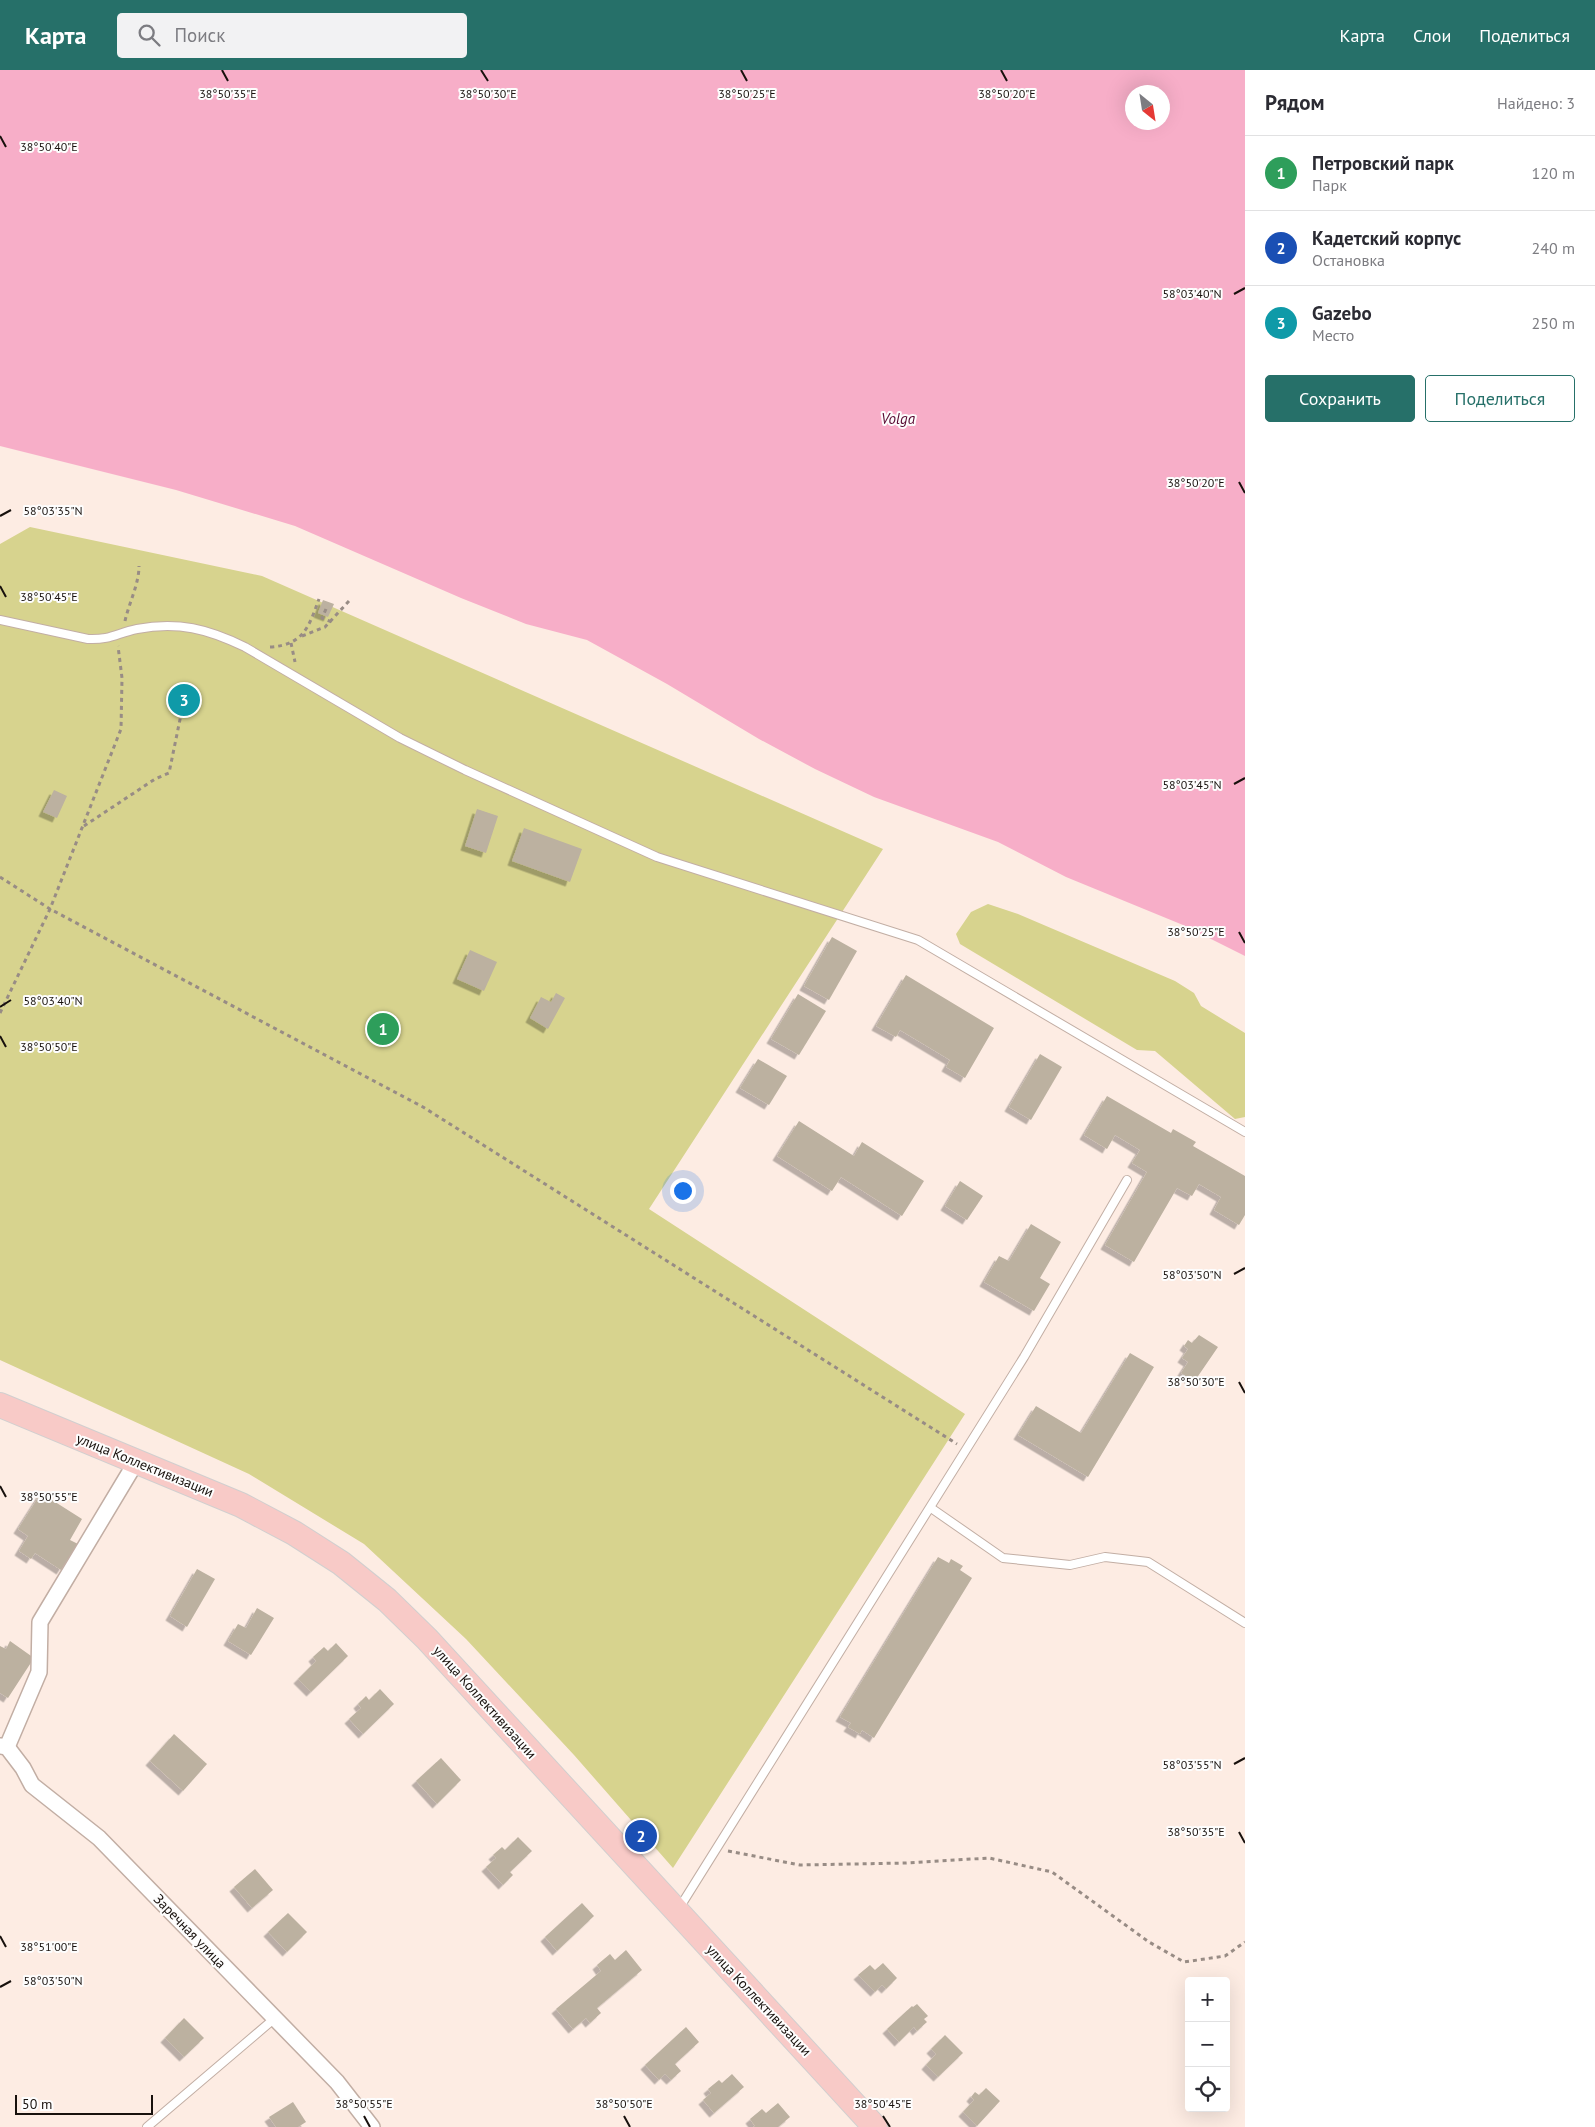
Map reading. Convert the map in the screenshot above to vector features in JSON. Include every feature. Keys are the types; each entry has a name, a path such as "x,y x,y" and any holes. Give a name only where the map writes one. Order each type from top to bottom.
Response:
{"main road":[{"name":"улица Коллективизации","path":"0,1405 242,1505 294,1533 341,1563 387,1600 427,1639 875,2127"}],"street":[{"path":"3,1746 39,1672 40,1622 136,1462"},
{"name":"Заречная улица","path":"3,1746 23,1768 32,1785 99,1838 337,2082 372,2127"}],"lane":[{"path":"0,620 88,639 102,640 151,627 173,625 190,627 222,636 245,647 400,738 465,770 657,857 918,940 1245,1132"},
{"path":"677,1911 931,1508 1029,1348 1127,1180"},
{"path":"931,1508 1003,1558 1070,1565 1105,1557 1148,1562 1245,1623"},
{"path":"147,2127 274,2018"}],"path":[{"path":"0,1013 50,909 121,729 122,678 118,649 129,602 139,576 139,566"},
{"path":"302,636 310,622 319,598"},
{"path":"245,647 275,647 291,643 302,636 325,628 350,602"},
{"path":"326,609 322,618 332,622"},
{"path":"83,827 155,779 169,773 184,700"},
{"path":"0,877 50,909 422,1107 966,1449"},
{"path":"715,1849 800,1865 906,1863 989,1858 1052,1872 1149,1942 1184,1962 1225,1956 1245,1942"}],"shaded area":[{"path":"30,527 262,576 883,849 649,1209 965,1414 673,1868 574,1755 466,1639 364,1544 249,1474 0,1360 0,544"},
{"path":"988,904 1018,914 1175,981 1194,993 1201,1006 1245,1033 1245,1117 1235,1119 1155,1051 1137,1050 960,944 956,934 971,912"}],"water":[{"name":"Volga","path":"0,70 1245,70 1245,956 1183,925 1066,877 998,842 874,797 815,769 587,640 526,624 295,526 176,490 0,446"}],"building":[{"path":"323,600 334,604 328,617 318,613"},
{"path":"54,790 67,796 57,818 43,812"},
{"path":"477,809 498,816 486,853 465,846"},
{"path":"524,828 582,849 570,882 512,861"},
{"path":"832,937 857,951 829,1000 804,986"},
{"path":"470,950 497,962 484,991 457,979"},
{"path":"906,975 994,1028 965,1078 946,1067 950,1060 900,1030 896,1037 876,1026"},
{"path":"556,993 565,998 548,1029 530,1018 541,997 551,1002"},
{"path":"798,994 826,1011 799,1055 771,1039"},
{"path":"1040,1054 1062,1067 1031,1120 1009,1107"},
{"path":"758,1059 787,1076 769,1105 740,1088"},
{"path":"1107,1096 1171,1133 1173,1129 1196,1142 1193,1146 1245,1176 1245,1215 1239,1225 1214,1210 1221,1197 1199,1184 1192,1196 1177,1188 1134,1262 1105,1245 1147,1172 1132,1163 1140,1150 1115,1135 1107,1149 1084,1135"},
{"path":"799,1121 854,1156 862,1142 924,1181 902,1216 841,1177 832,1191 777,1156"},
{"path":"960,1181 983,1196 967,1220 945,1206"},
{"path":"1031,1224 1061,1242 1040,1278 1050,1284 1034,1311 984,1282 999,1256 1009,1261"},
{"path":"1199,1335 1218,1347 1194,1382 1181,1373 1188,1362 1182,1358 1188,1349 1184,1346 1188,1340 1192,1343"},
{"path":"1130,1353 1154,1367 1088,1477 1018,1435 1036,1406 1081,1433"},
{"path":"41,1493 82,1519 70,1540 78,1544 61,1570 35,1553 31,1559 19,1551 28,1536 18,1529"},
{"path":"938,1557 949,1563 951,1559 963,1566 960,1570 972,1578 874,1738 862,1730 860,1734 848,1727 851,1723 840,1717"},
{"path":"197,1569 215,1579 187,1627 170,1616"},
{"path":"257,1608 274,1618 251,1655 228,1641 238,1624 246,1628"},
{"path":"10,1641 34,1658 8,1698 0,1693 0,1646 6,1649"},
{"path":"336,1643 348,1656 311,1692 298,1679 316,1661 313,1657 324,1647 328,1651"},
{"path":"380,1689 394,1704 363,1734 349,1719 361,1708 358,1704 366,1696 369,1700"},
{"path":"174,1734 207,1764 183,1791 150,1761"},
{"path":"441,1758 461,1780 437,1804 416,1781"},
{"path":"518,1837 532,1851 510,1872 513,1875 503,1885 486,1867 496,1858 493,1855 502,1847 505,1850"},
{"path":"255,1869 273,1890 252,1908 234,1887"},
{"path":"582,1903 594,1916 557,1951 545,1937"},
{"path":"288,1913 307,1932 287,1952 268,1932"},
{"path":"626,1950 642,1970 597,2008 601,2013 590,2023 586,2018 573,2029 556,2009 601,1971 597,1965 610,1954 615,1960"},
{"path":"883,1963 897,1978 886,1989 882,1985 875,1992 858,1975 870,1965 875,1970"},
{"path":"917,2004 928,2016 924,2019 927,2022 917,2031 914,2027 899,2042 887,2029 912,2006"},
{"path":"184,2018 204,2038 184,2057 165,2038"},
{"path":"686,2027 699,2042 675,2064 681,2071 671,2080 665,2074 659,2080 645,2065"},
{"path":"945,2035 963,2053 938,2077 926,2065 936,2054 931,2049"},
{"path":"732,2074 744,2087 714,2113 703,2100 711,2093 708,2089 719,2080 722,2083"},
{"path":"986,2088 1000,2101 977,2126 963,2112 974,2100 971,2097 975,2092 979,2095"},
{"path":"293,2102 306,2122 298,2127 276,2127 269,2117"},
{"path":"778,2103 790,2117 778,2127 753,2127 755,2126 750,2119 762,2109 766,2113"}],"place":[{"name":"Gazebo","path":"184,700"},
{"name":"Петровский парк","path":"383,1029"},
{"name":"Кадетский корпус","path":"641,1836"}]}
